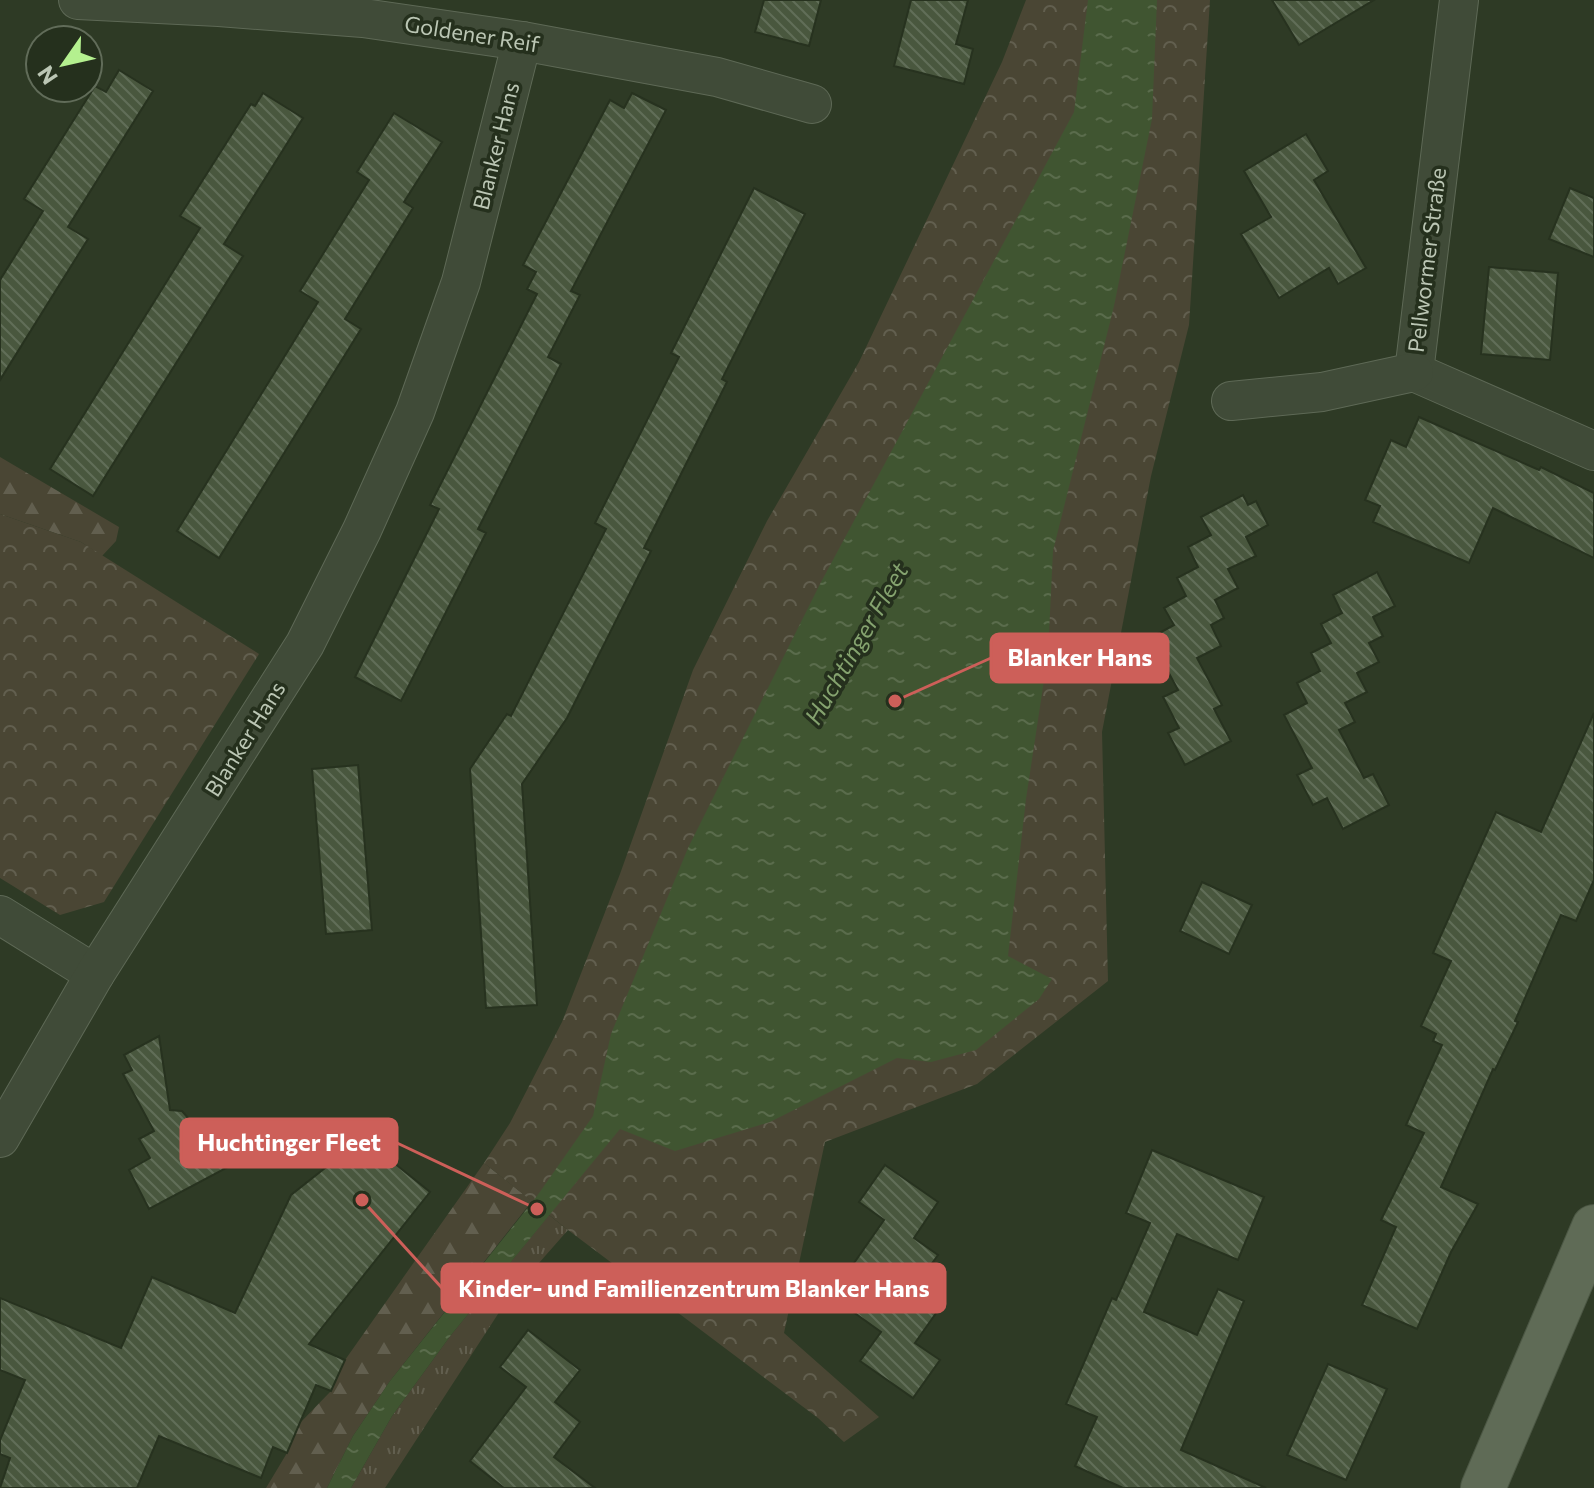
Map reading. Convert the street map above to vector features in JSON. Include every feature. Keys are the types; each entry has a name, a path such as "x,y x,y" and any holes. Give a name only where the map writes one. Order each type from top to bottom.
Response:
{"main road":[{"path":"1483,1488 1594,1227"}],"street":[{"name":"Goldener Reif","path":"78,0 363,18 522,41 717,77 812,104"},
{"name":"Pellwormer Straße","path":"1459,0 1414,372 1594,451"},
{"name":"Blanker Hans","path":"0,1138 95,974 305,644 362,530 415,412 461,282 522,41"},
{"path":"1231,401 1322,392 1414,372"},
{"path":"0,915 95,974"}],"green space":[{"path":"1026,0 1210,0 1189,325 1151,476 1102,732 1108,981 977,1084 825,1142 784,1333 879,1417 844,1442 818,1418 484,1163 510,1123 562,1022 620,874 693,670 767,521 859,362 1002,62"},
{"path":"0,457 119,527 116,541 102,556 81,542 0,514"},
{"path":"0,514 81,542 259,654 104,902 60,915 0,878"},
{"path":"484,1163 532,1201 390,1381 353,1436 327,1488 266,1488 300,1423 331,1391 345,1360"},
{"path":"549,1215 568,1230 509,1297 385,1488 351,1488 392,1416 451,1335"}],"water":[{"path":"1088,0 1157,0 1152,119 1114,306 1053,551 1048,654 1026,799 1008,956 1052,979 1039,999 976,1050 931,1062 897,1058 770,1122 675,1151 620,1129 451,1335 392,1416 351,1488 327,1488 353,1436 390,1381 537,1196 593,1116 611,1034 688,848 820,584 1074,112"}],"building":[{"path":"764,0 821,0 809,46 755,32"},
{"path":"911,0 968,0 956,44 973,49 964,84 894,66"},
{"path":"1272,0 1374,0 1299,45"},
{"path":"119,70 153,91 68,227 88,239 0,380 0,280 43,211 24,199 84,104 104,104 106,92"},
{"path":"263,93 303,118 224,244 243,256 93,496 50,469 200,228 180,216 251,104 255,106"},
{"path":"632,93 666,110 571,291 580,295 548,357 561,364 478,529 486,533 401,701 355,677 439,509 430,505 537,294 527,289 536,272 523,265 610,100 624,108"},
{"path":"394,113 442,142 404,202 413,208 345,319 361,329 219,558 177,531 318,302 300,291 369,180 357,172"},
{"path":"1306,134 1328,171 1314,180 1366,268 1338,284 1329,268 1279,298 1241,234 1271,217 1244,171"},
{"path":"754,188 805,214 722,379 727,382 644,548 651,551 567,718 522,784 537,1005 486,1008 470,769 507,714 511,716 606,529 595,523 679,357 671,353"},
{"path":"1570,188 1594,198 1594,257 1549,239"},
{"path":"1489,267 1558,273 1550,360 1481,354"},
{"path":"1419,417 1539,470 1541,467 1594,493 1594,558 1493,508 1469,563 1373,522 1380,506 1365,500 1391,440 1406,447"},
{"path":"1243,495 1248,505 1256,501 1268,525 1246,537 1256,556 1228,569 1238,588 1215,600 1224,618 1211,625 1221,646 1197,658 1222,705 1214,709 1231,741 1185,765 1168,733 1179,728 1163,697 1178,690 1150,638 1174,625 1164,608 1186,596 1177,578 1198,567 1188,547 1211,535 1201,517"},
{"path":"1377,572 1395,606 1373,617 1383,636 1369,643 1379,662 1357,673 1367,692 1345,703 1355,722 1339,730 1364,778 1373,774 1389,805 1343,829 1327,798 1313,805 1297,775 1312,768 1284,715 1307,703 1297,683 1320,671 1311,653 1331,643 1321,624 1342,613 1333,595"},
{"path":"1594,713 1594,880 1576,921 1561,915 1515,1021 1518,1022 1493,1069 1441,1187 1478,1204 1451,1252 1417,1329 1362,1305 1396,1227 1381,1220 1424,1133 1406,1125 1442,1045 1433,1041 1436,1034 1421,1026 1451,961 1433,953 1496,812 1541,832"},
{"path":"358,765 372,930 326,934 312,769"},
{"path":"1202,882 1252,905 1229,954 1180,931"},
{"path":"159,1036 170,1110 182,1111 230,1166 149,1209 129,1170 150,1158 139,1139 154,1131 123,1074 132,1070 124,1055"},
{"path":"363,1138 430,1192 309,1344 345,1360 331,1391 316,1385 287,1453 273,1447 261,1478 159,1436 137,1488 0,1488 10,1458 0,1454 0,1440 25,1380 0,1370 0,1298 121,1348 152,1277 235,1313 291,1195"},
{"path":"1152,1150 1264,1197 1238,1260 1177,1234 1144,1312 1197,1335 1218,1289 1244,1301 1181,1450 1266,1488 1123,1488 1075,1466 1097,1417 1066,1404 1112,1298 1116,1300 1150,1223 1126,1213"},
{"path":"885,1165 938,1202 914,1238 938,1255 913,1290 939,1309 915,1343 940,1360 913,1398 860,1361 881,1332 831,1296 884,1220 859,1202"},
{"path":"528,1330 580,1370 555,1402 580,1422 554,1457 595,1488 504,1488 470,1461 526,1387 500,1367"},
{"path":"1328,1364 1387,1389 1346,1480 1287,1455"}],"place":[{"name":"Blanker Hans","path":"895,701"},
{"name":"Kinder- und Familienzentrum Blanker Hans","path":"362,1200"},
{"name":"Huchtinger Fleet","path":"537,1209"}]}
